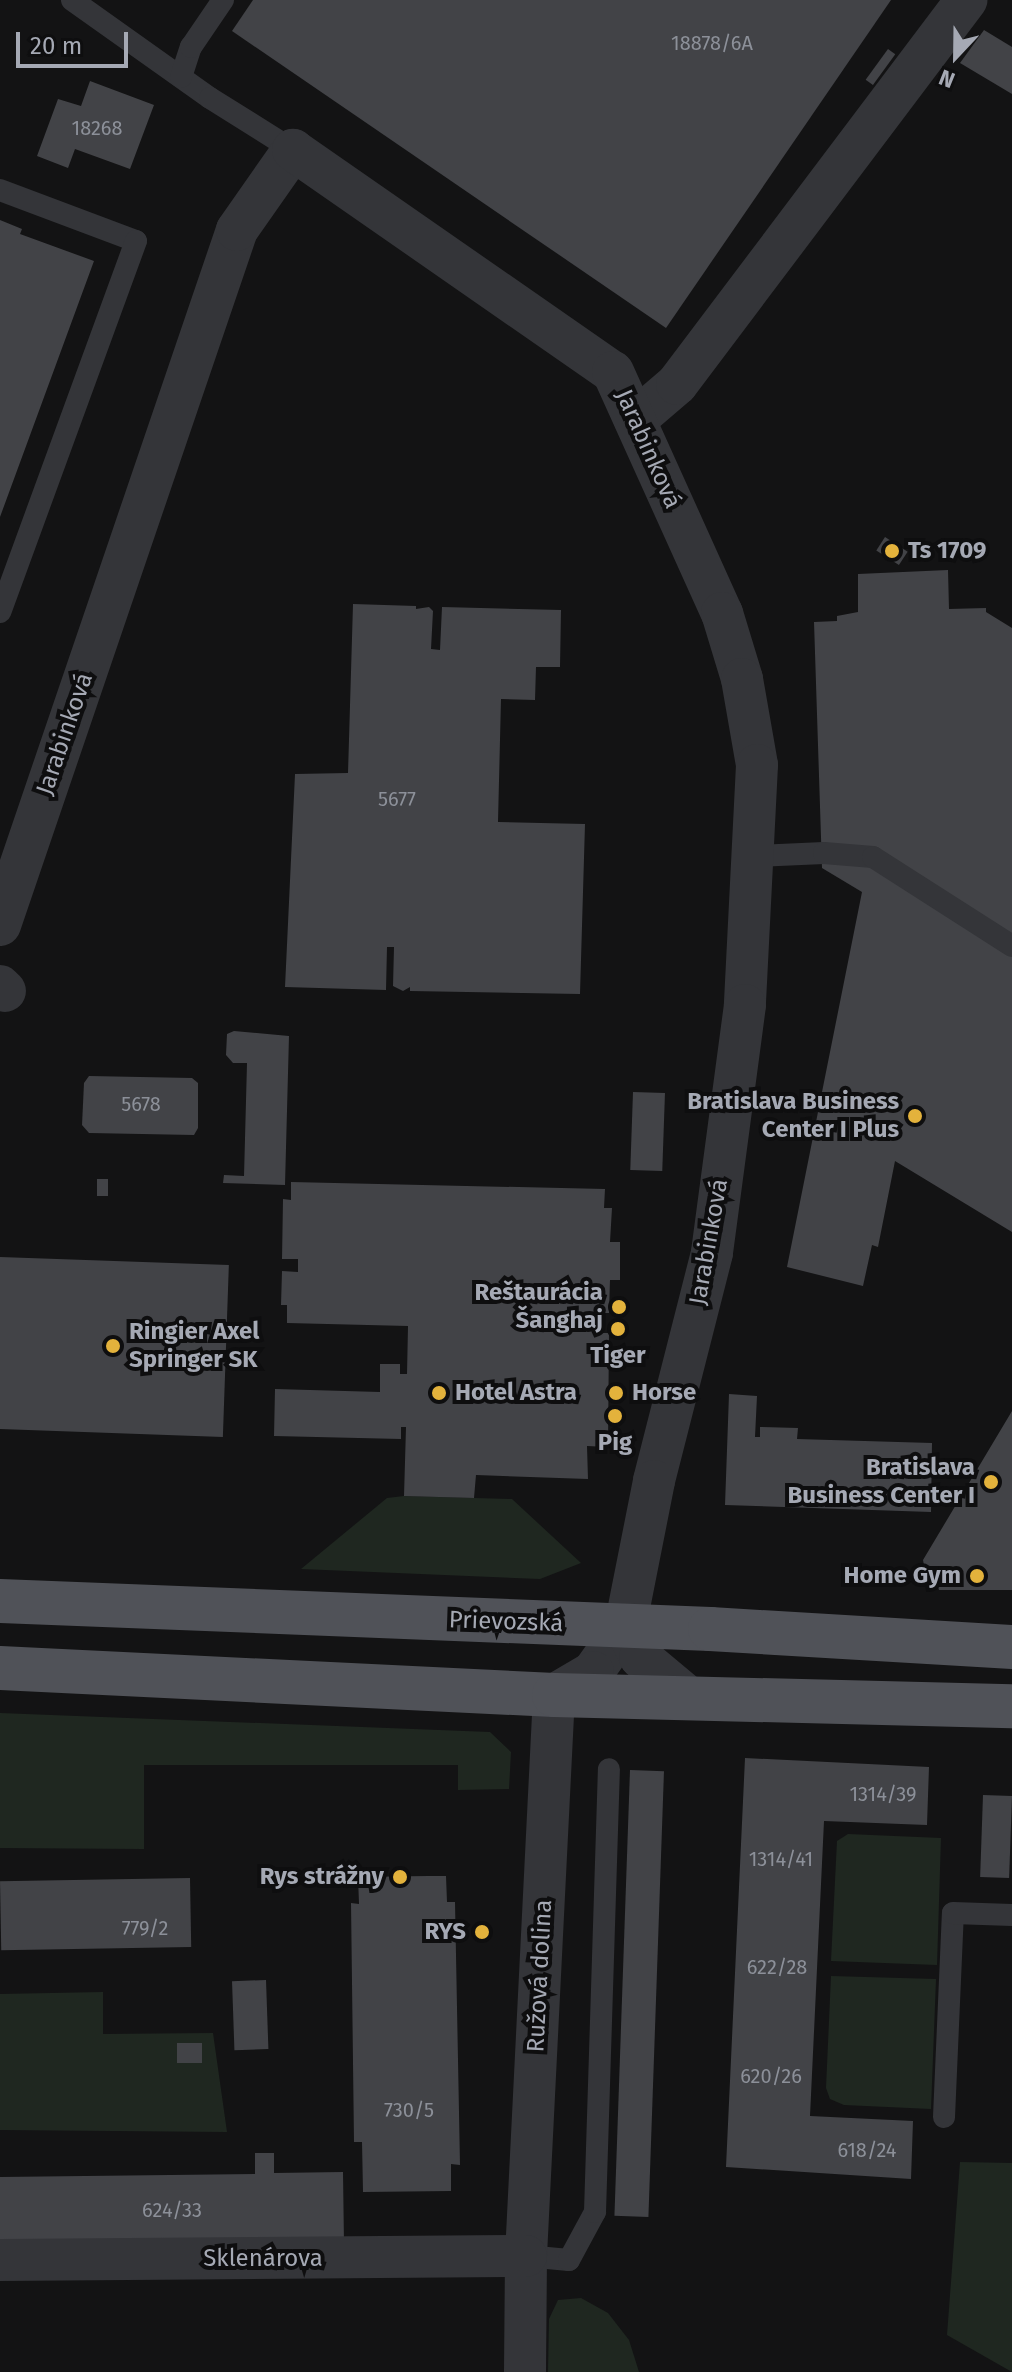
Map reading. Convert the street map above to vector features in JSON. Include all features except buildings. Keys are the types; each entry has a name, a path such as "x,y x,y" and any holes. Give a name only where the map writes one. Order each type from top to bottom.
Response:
{"main road":[{"name":"Prievozská","path":"0,1601 625,1627 1012,1647"},
{"path":"0,1668 554,1695 1012,1706"}],"street":[{"path":"635,420 677,384 966,0"},
{"name":"Jarabinková","path":"0,925 237,230 293,150 613,372 722,613 742,679 757,765 745,1005 712,1253 654,1481 625,1627 593,1672 554,1695"},
{"path":"625,1627 640,1657 688,1697"},
{"name":"Ružová dolina","path":"525,2372 526,2256 554,1695"},
{"name":"Sklenárova","path":"0,2260 526,2256"}],"lane":[{"path":"72,0 181,77 293,150"},
{"path":"181,77 191,47 223,0"},
{"path":"0,190 136,241 0,612"},
{"path":"754,856 824,853 873,857 1012,946"},
{"path":"526,2256 569,2260 595,2212 609,1769"},
{"path":"944,2117 953,1913 1012,1915"}],"shaded area":[{"path":"387,1498 512,1499 581,1563 540,1579 301,1569"},
{"path":"0,1713 490,1732 511,1752 509,1789 458,1790 458,1765 144,1765 144,1849 0,1848"},
{"path":"848,1834 941,1838 937,1965 831,1961 837,1841"},
{"path":"831,1976 936,1979 931,2109 844,2105 830,2099 826,2088"},
{"path":"103,1992 103,2034 213,2033 227,2132 0,2130 0,1994"},
{"path":"960,2162 1012,2163 1012,2372 947,2335"},
{"path":"581,2298 608,2313 629,2340 639,2372 548,2372 549,2319 558,2300"}],"place":[{"name":"Ts 1709","path":"892,551"},
{"name":"Bratislava Business Center I Plus","path":"915,1116"},
{"name":"Reštaurácia Šanghaj","path":"619,1307"},
{"name":"Tiger","path":"618,1329"},
{"name":"Ringier Axel Springer SK","path":"113,1346"},
{"name":"Hotel Astra","path":"439,1393"},
{"name":"Horse","path":"616,1393"},
{"name":"Pig","path":"615,1416"},
{"name":"Bratislava Business Center I","path":"991,1482"},
{"name":"Home Gym","path":"977,1576"},
{"name":"Rys strážny","path":"400,1877"},
{"name":"RYS","path":"482,1932"}]}
